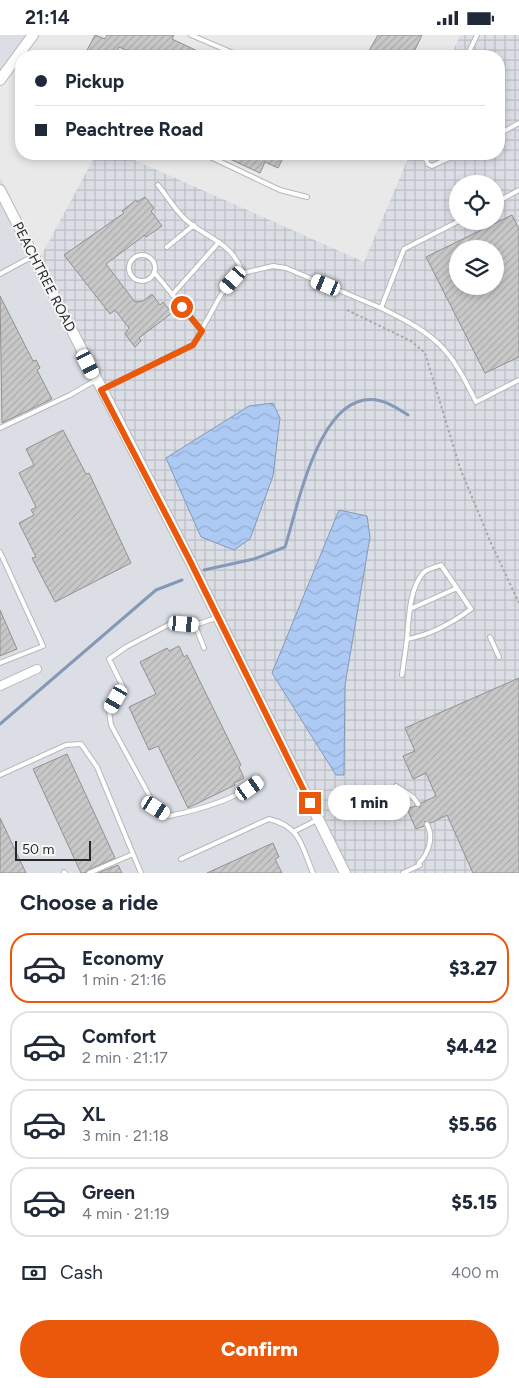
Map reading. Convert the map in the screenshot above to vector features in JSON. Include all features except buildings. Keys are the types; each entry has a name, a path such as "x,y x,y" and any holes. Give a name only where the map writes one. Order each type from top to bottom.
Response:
{"street":[{"path":"25,50 33,35"},
{"path":"0,80 15,67"},
{"name":"PEACHTREE ROAD","path":"0,189 3,203 34,256 218,617 345,873"},
{"path":"0,685 37,669"}],"lane":[{"path":"191,35 226,50"},
{"path":"470,50 477,35"},
{"path":"505,130 519,123"},
{"path":"217,160 280,190 307,197"},
{"path":"426,160 428,164 432,166 445,160"},
{"path":"158,185 184,218 229,248 238,260 243,273"},
{"path":"504,198 518,191 519,197"},
{"path":"167,247 194,225"},
{"path":"381,308 404,249 449,226"},
{"path":"172,295 219,242"},
{"path":"0,274 34,256"},
{"path":"154,272 150,279 137,280 131,274 130,266 134,259 146,256 154,264 154,272 202,331"},
{"path":"0,428 70,395 99,385 193,345 222,293 243,273 272,266 286,268 381,308 418,326 446,349 460,368 476,401 519,380"},
{"path":"0,552 43,646 0,663"},
{"path":"402,675 410,609 416,585 424,572 441,565 471,609 452,623 420,637 407,639"},
{"path":"410,609 457,588"},
{"path":"218,617 195,625 172,623 126,647 109,659 123,687 109,711 111,725 156,808 169,816 191,811 250,788 260,781"},
{"path":"195,625 204,648"},
{"path":"490,637 499,657"},
{"path":"0,775 66,745 81,744 97,767 141,873"},
{"path":"396,786 413,797 418,804"},
{"path":"181,859 269,819 287,825 294,831 313,873"},
{"path":"294,831 319,819"},
{"path":"403,873 420,864 426,856 430,842 427,824"},
{"path":"89,873 133,854"}],"path":[{"path":"347,309 412,341 425,353 460,468 491,543 519,603"}],"shaded area":[{"path":"0,35 27,35 18,50 15,50 15,55 0,80"},
{"path":"460,35 519,35 519,873 338,873 149,477 40,258 93,160 134,160 364,262 407,160 505,160 505,50 454,50"},
{"path":"0,177 149,477 338,873 0,873"}],"water":[{"path":"273,403 280,418 273,476 250,539 234,550 201,537 166,458 249,406"},
{"path":"339,510 367,516 370,537 345,685 344,775 336,775 272,673"}],"waterway":[{"path":"204,570 254,559 285,547 305,479 315,453 327,430 342,411 360,401 381,401 408,415"},
{"path":"0,724 156,590 182,580"}],"route":[{"path":"182,307 202,331 193,345 101,390 189,559 310,803"}]}
